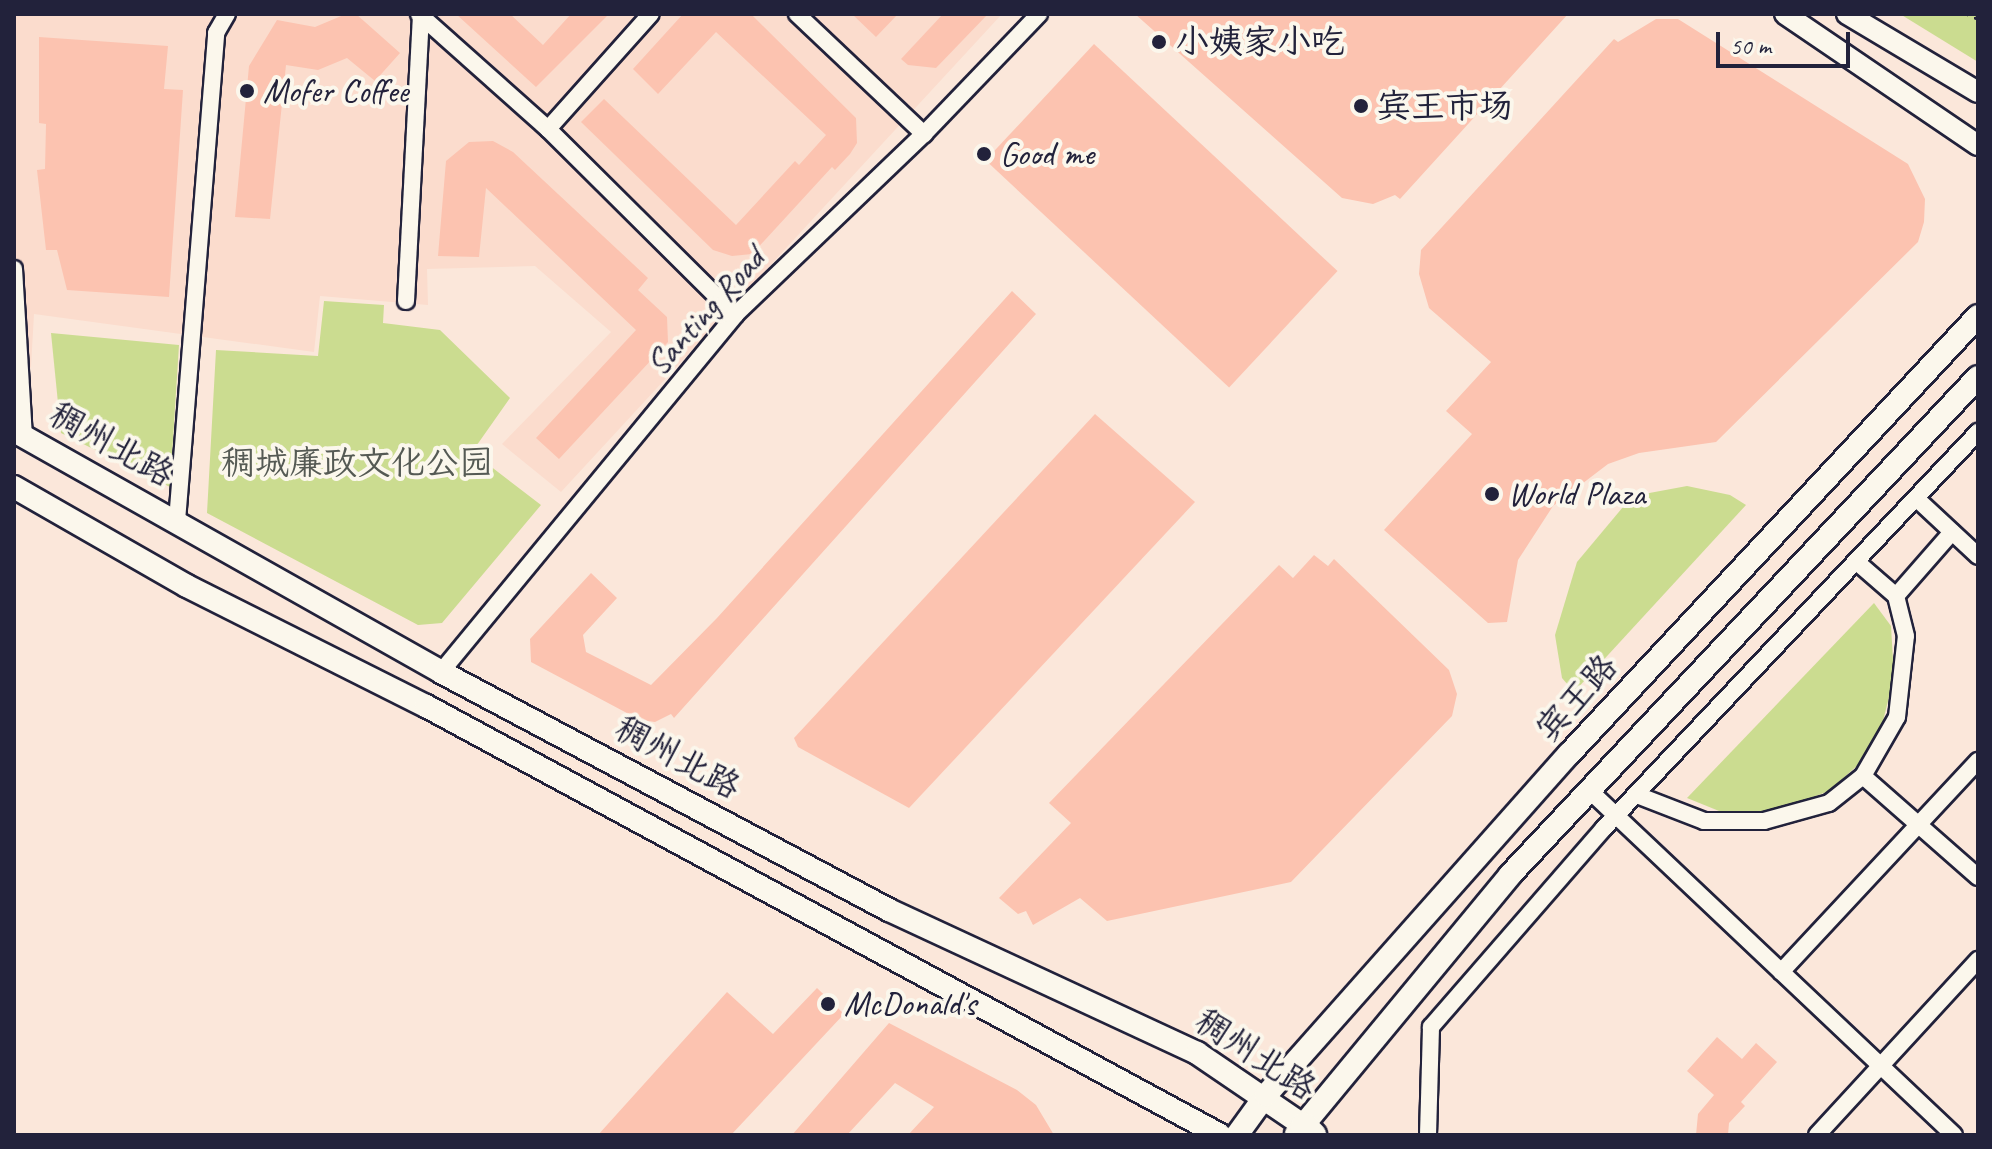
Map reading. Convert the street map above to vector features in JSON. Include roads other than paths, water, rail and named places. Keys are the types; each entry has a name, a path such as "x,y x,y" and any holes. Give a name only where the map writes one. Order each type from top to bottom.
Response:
{"main road":[{"name":"宾王路","path":"1237,1135 1266,1095 1580,742 1978,316"},
{"path":"1304,1132 1510,875 1978,377"},
{"name":"稠州北路","path":"19,433 59,460 177,521 441,672 889,910 1197,1053 1266,1095 1304,1132"},
{"path":"14,487 187,586 426,706 1220,1135"}],"street":[{"path":"177,521 216,33 227,14"},
{"path":"420,14 548,129 735,315"},
{"path":"406,301 420,14"},
{"path":"548,129 651,14"},
{"path":"797,14 924,134"},
{"name":"Santing Road","path":"441,672 735,315 924,134 1039,14"},
{"path":"1785,14 1978,145"},
{"path":"1847,14 1978,92"},
{"path":"14,269 19,433"},
{"path":"1428,1135 1431,1027 1616,816 1918,500 1978,432"},
{"path":"1918,500 1978,556"},
{"path":"1896,596 1952,532"},
{"path":"1637,795 1704,821 1745,823 1808,812 1848,791 1863,776 1887,741 1902,691 1906,636 1896,596 1858,563"},
{"path":"1781,972 1978,761"},
{"path":"1863,776 1978,877"},
{"path":"1589,790 1954,1135"},
{"path":"1817,1135 1978,960"}],"place":[{"name":"小姨家小吃","path":"1159,42"},
{"name":"Mofer Coffee","path":"247,91"},
{"name":"宾王市场","path":"1361,106"},
{"name":"Good me","path":"984,154"},
{"name":"World Plaza","path":"1492,494"},
{"name":"McDonald's","path":"828,1004"}],"park label":[{"name":"稠城廉政文化公园","path":"357,463"}]}
